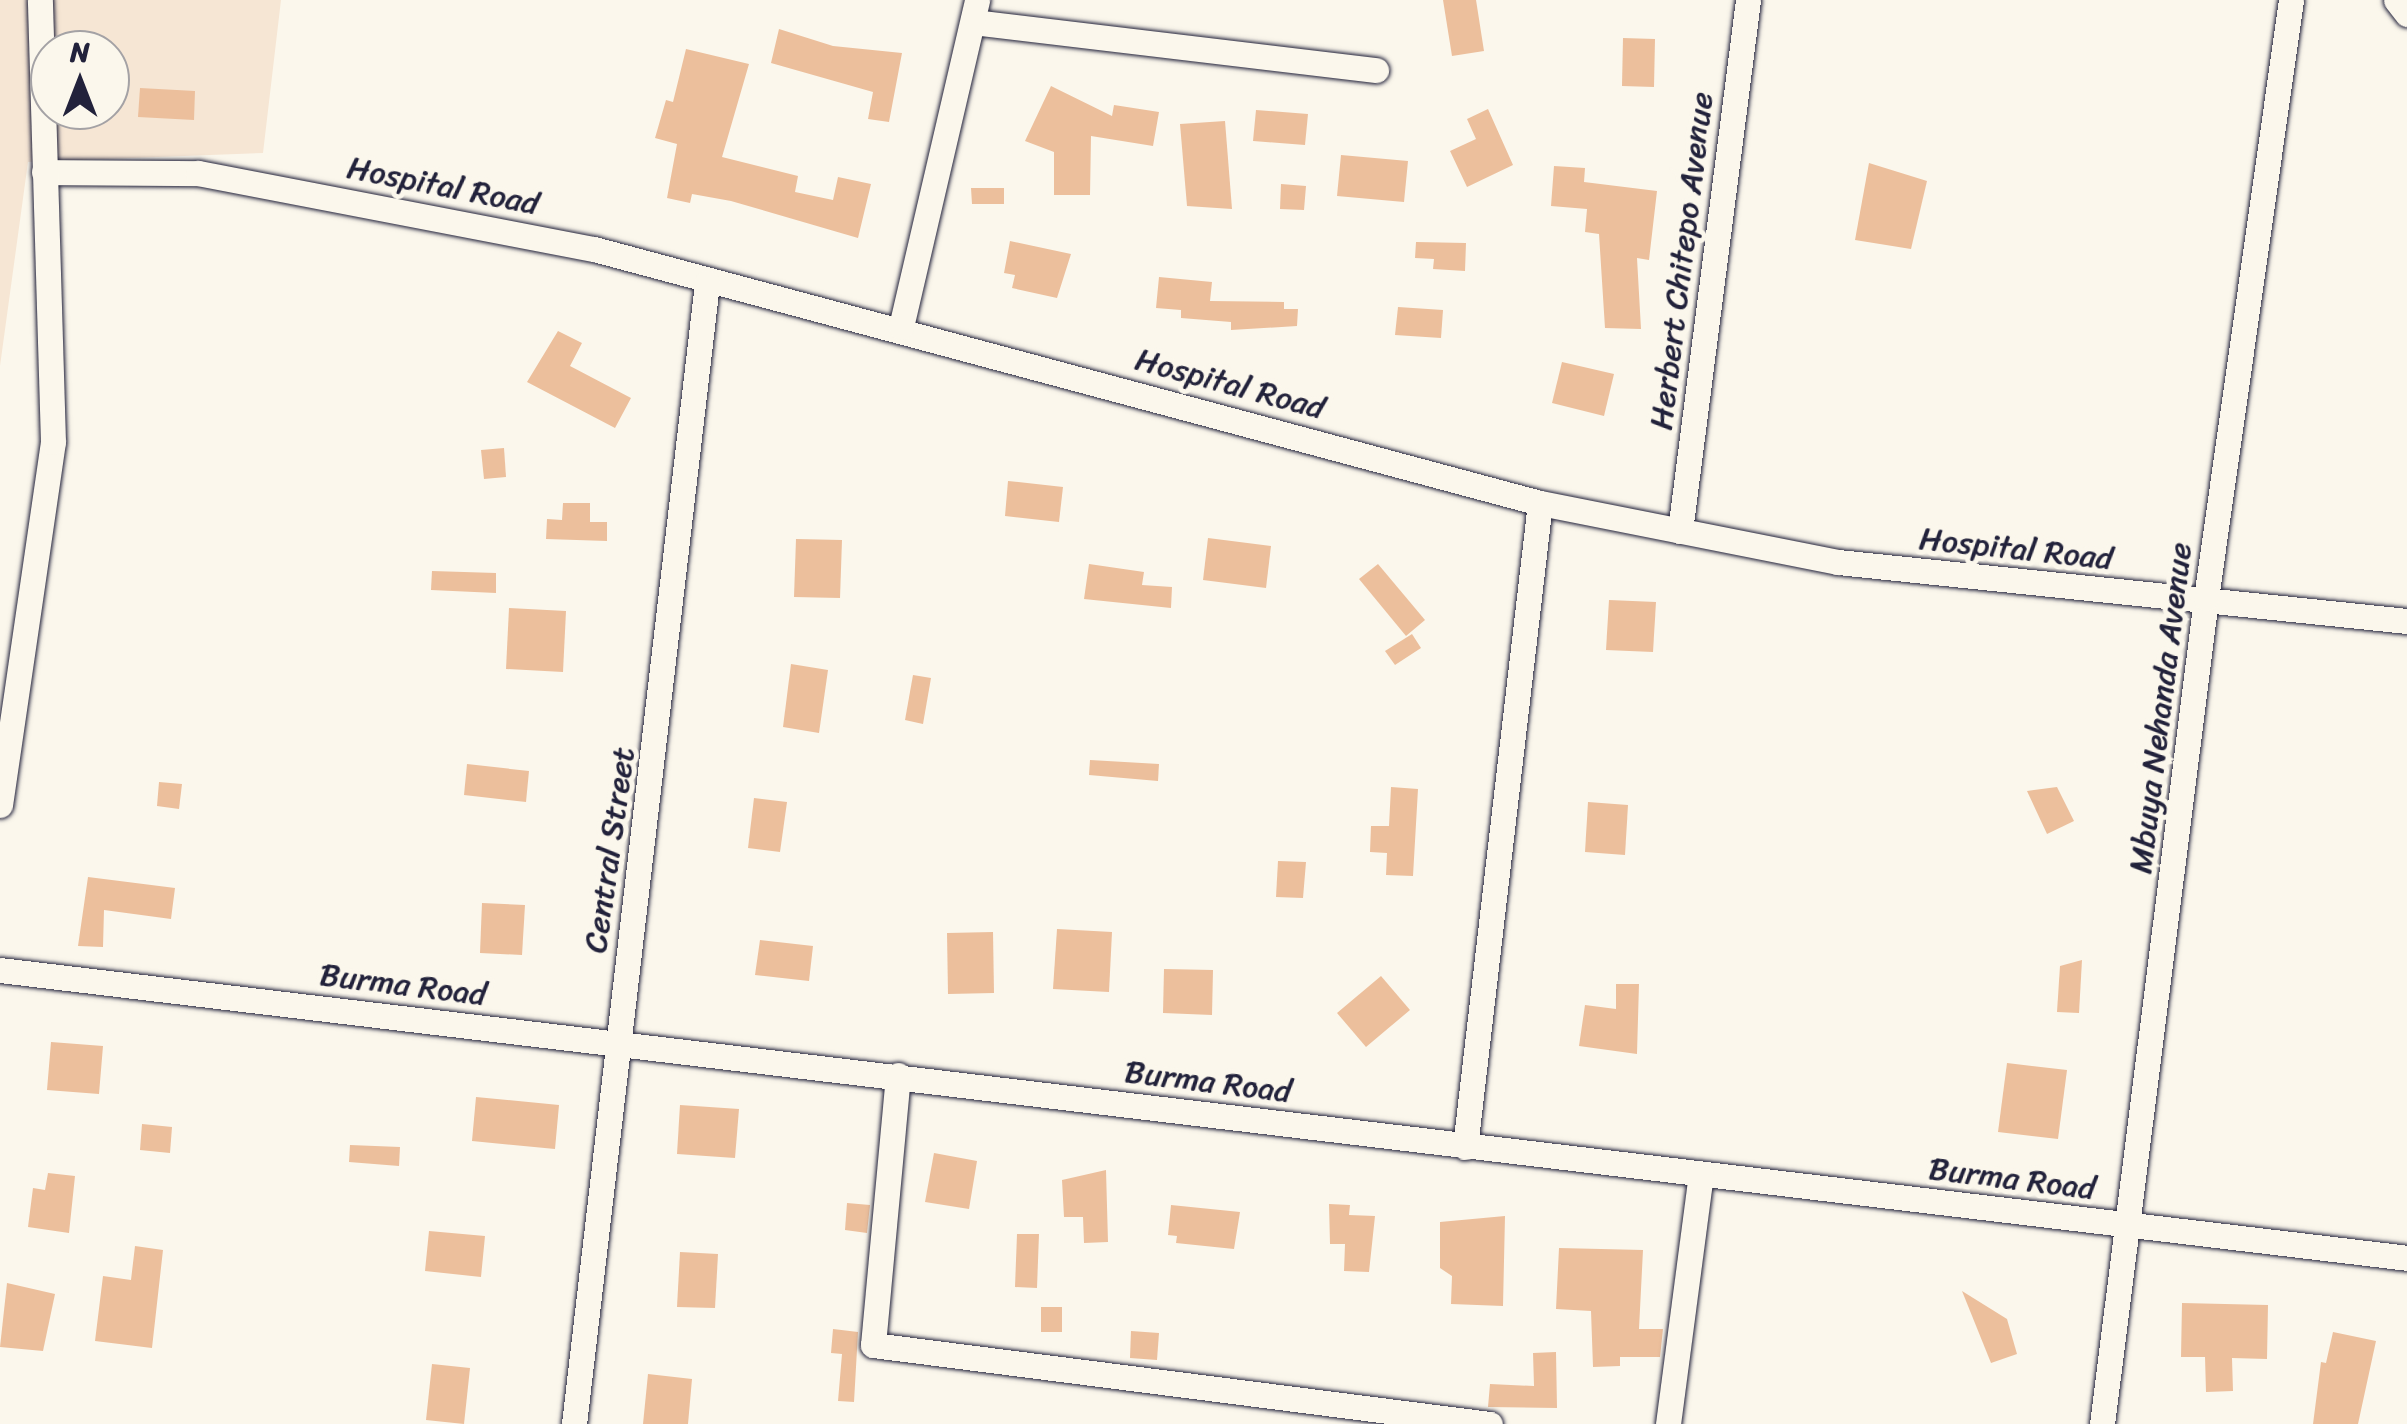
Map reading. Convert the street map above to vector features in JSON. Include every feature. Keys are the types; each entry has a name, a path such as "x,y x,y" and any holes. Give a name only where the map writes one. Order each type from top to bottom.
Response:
{"street":[{"path":"0,805 53,442 40,0"},
{"name":"Herbert Chitepo Avenue","path":"1680,531 1748,0"},
{"name":"Mbuya Nehanda Avenue","path":"2102,1424 2206,598 2291,0"},
{"path":"2396,0 2407,14"},
{"path":"900,327 975,11 1376,70"},
{"name":"Hospital Road","path":"44,172 198,174 594,249 707,284 900,327 1540,503 1680,531 1974,580 2206,598 2407,621"},
{"name":"Central Street","path":"574,1424 616,1043 661,713 707,284"},
{"path":"1465,1148 1540,503"},
{"name":"Burma Road","path":"0,970 2407,1258"},
{"path":"898,1075 873,1345 1490,1424"},
{"path":"1668,1424 1701,1175"}],"shaded area":[{"path":"0,0 281,0 263,153 28,162 0,366"}],"building":[{"path":"1443,0 1476,0 1484,51 1452,56"},
{"path":"779,29 833,46 902,53 889,122 868,119 873,92 771,63"},
{"path":"1623,38 1655,39 1654,87 1622,86"},
{"path":"686,49 749,64 722,157 798,176 795,192 833,200 838,177 871,184 858,238 731,201 692,194 690,203 667,198 677,144 655,138 666,100 673,102"},
{"path":"1051,86 1112,116 1114,105 1159,112 1153,146 1091,136 1090,195 1054,195 1054,152 1025,141"},
{"path":"140,88 195,91 194,120 138,117"},
{"path":"1488,109 1513,165 1467,187 1450,151 1476,139 1467,119"},
{"path":"1256,110 1308,114 1305,145 1253,141"},
{"path":"1225,121 1232,209 1187,206 1180,124"},
{"path":"1341,155 1408,161 1404,202 1337,196"},
{"path":"1869,163 1927,181 1911,249 1855,240"},
{"path":"1554,166 1585,168 1584,182 1657,191 1649,260 1637,258 1641,329 1605,328 1599,234 1585,232 1587,209 1551,206"},
{"path":"1281,184 1306,186 1304,210 1280,209"},
{"path":"971,188 1004,188 1004,204 972,204"},
{"path":"1010,241 1071,254 1057,298 1012,288 1015,275 1004,273"},
{"path":"1416,242 1466,243 1465,271 1433,269 1434,259 1415,258"},
{"path":"1159,277 1212,282 1210,301 1284,302 1284,309 1298,309 1297,326 1231,330 1231,322 1181,318 1181,310 1156,308"},
{"path":"1398,307 1443,310 1441,338 1395,335"},
{"path":"558,331 582,343 570,366 631,398 615,428 527,382"},
{"path":"1562,362 1614,374 1604,416 1552,403"},
{"path":"504,448 506,477 484,479 481,450"},
{"path":"1008,481 1063,487 1059,522 1005,516"},
{"path":"563,503 590,503 590,522 607,522 607,541 546,539 547,519 562,520"},
{"path":"1208,538 1271,546 1266,588 1203,580"},
{"path":"796,539 842,540 840,598 794,597"},
{"path":"1089,564 1144,572 1142,585 1172,587 1171,608 1084,599"},
{"path":"1378,564 1425,620 1406,636 1359,579"},
{"path":"432,571 496,573 496,593 431,590"},
{"path":"1609,600 1656,602 1653,652 1606,650"},
{"path":"509,608 566,611 563,672 506,669"},
{"path":"1412,634 1421,648 1395,665 1385,651"},
{"path":"791,664 828,670 819,733 783,727"},
{"path":"913,675 931,678 923,724 905,720"},
{"path":"1090,760 1159,764 1158,781 1089,775"},
{"path":"467,764 529,771 526,802 464,795"},
{"path":"159,782 182,784 179,809 157,806"},
{"path":"1391,787 1418,789 1413,876 1386,875 1387,853 1370,852 1371,826 1389,826"},
{"path":"2057,787 2074,821 2047,834 2027,791"},
{"path":"754,798 787,802 780,852 748,848"},
{"path":"1588,802 1628,805 1625,855 1585,852"},
{"path":"1278,861 1306,862 1303,898 1276,897"},
{"path":"88,877 175,888 171,919 104,910 103,947 78,946"},
{"path":"482,903 525,905 522,955 480,953"},
{"path":"1057,929 1112,932 1109,992 1053,989"},
{"path":"993,932 994,993 948,994 947,933"},
{"path":"760,940 813,946 809,981 755,975"},
{"path":"2082,960 2079,1013 2057,1012 2060,966"},
{"path":"1164,969 1213,970 1212,1015 1163,1013"},
{"path":"1381,976 1410,1010 1366,1047 1337,1013"},
{"path":"1616,984 1639,984 1637,1054 1579,1046 1585,1005 1616,1009"},
{"path":"51,1042 103,1046 99,1094 47,1090"},
{"path":"2007,1063 2067,1070 2058,1139 1998,1132"},
{"path":"476,1097 559,1105 555,1149 472,1141"},
{"path":"680,1105 739,1109 735,1158 677,1154"},
{"path":"142,1124 172,1127 170,1153 140,1150"},
{"path":"350,1145 400,1147 399,1166 349,1162"},
{"path":"934,1153 977,1161 969,1209 925,1202"},
{"path":"1106,1170 1108,1242 1084,1243 1083,1217 1064,1217 1062,1180"},
{"path":"48,1173 75,1176 69,1233 28,1227 33,1188 45,1190"},
{"path":"847,1203 870,1205 867,1233 845,1230"},
{"path":"1329,1204 1350,1205 1349,1215 1375,1216 1369,1272 1344,1271 1345,1244 1330,1244"},
{"path":"1171,1205 1240,1212 1234,1249 1176,1243 1177,1236 1168,1235"},
{"path":"1505,1216 1503,1306 1451,1304 1452,1276 1440,1268 1440,1222"},
{"path":"429,1231 485,1236 481,1277 425,1271"},
{"path":"1017,1234 1039,1234 1037,1288 1015,1287"},
{"path":"135,1246 163,1250 152,1348 95,1341 103,1276 131,1280"},
{"path":"1559,1248 1643,1250 1639,1329 1663,1329 1660,1357 1620,1357 1620,1366 1593,1367 1591,1311 1556,1309"},
{"path":"680,1252 718,1254 715,1308 677,1307"},
{"path":"7,1283 55,1294 43,1351 0,1347"},
{"path":"1962,1291 2007,1319 2017,1354 1991,1363"},
{"path":"2182,1303 2268,1305 2267,1359 2232,1358 2233,1391 2206,1392 2205,1357 2181,1357"},
{"path":"1041,1307 1062,1307 1062,1332 1041,1332"},
{"path":"833,1329 858,1332 854,1402 838,1401 842,1354 831,1353"},
{"path":"1131,1331 1159,1333 1157,1360 1130,1358"},
{"path":"2333,1332 2376,1341 2358,1424 2313,1424 2321,1362 2326,1363"},
{"path":"1556,1352 1557,1408 1488,1407 1490,1384 1534,1386 1533,1353"},
{"path":"432,1364 470,1368 464,1424 426,1420"},
{"path":"648,1374 692,1379 688,1424 643,1424"}]}
